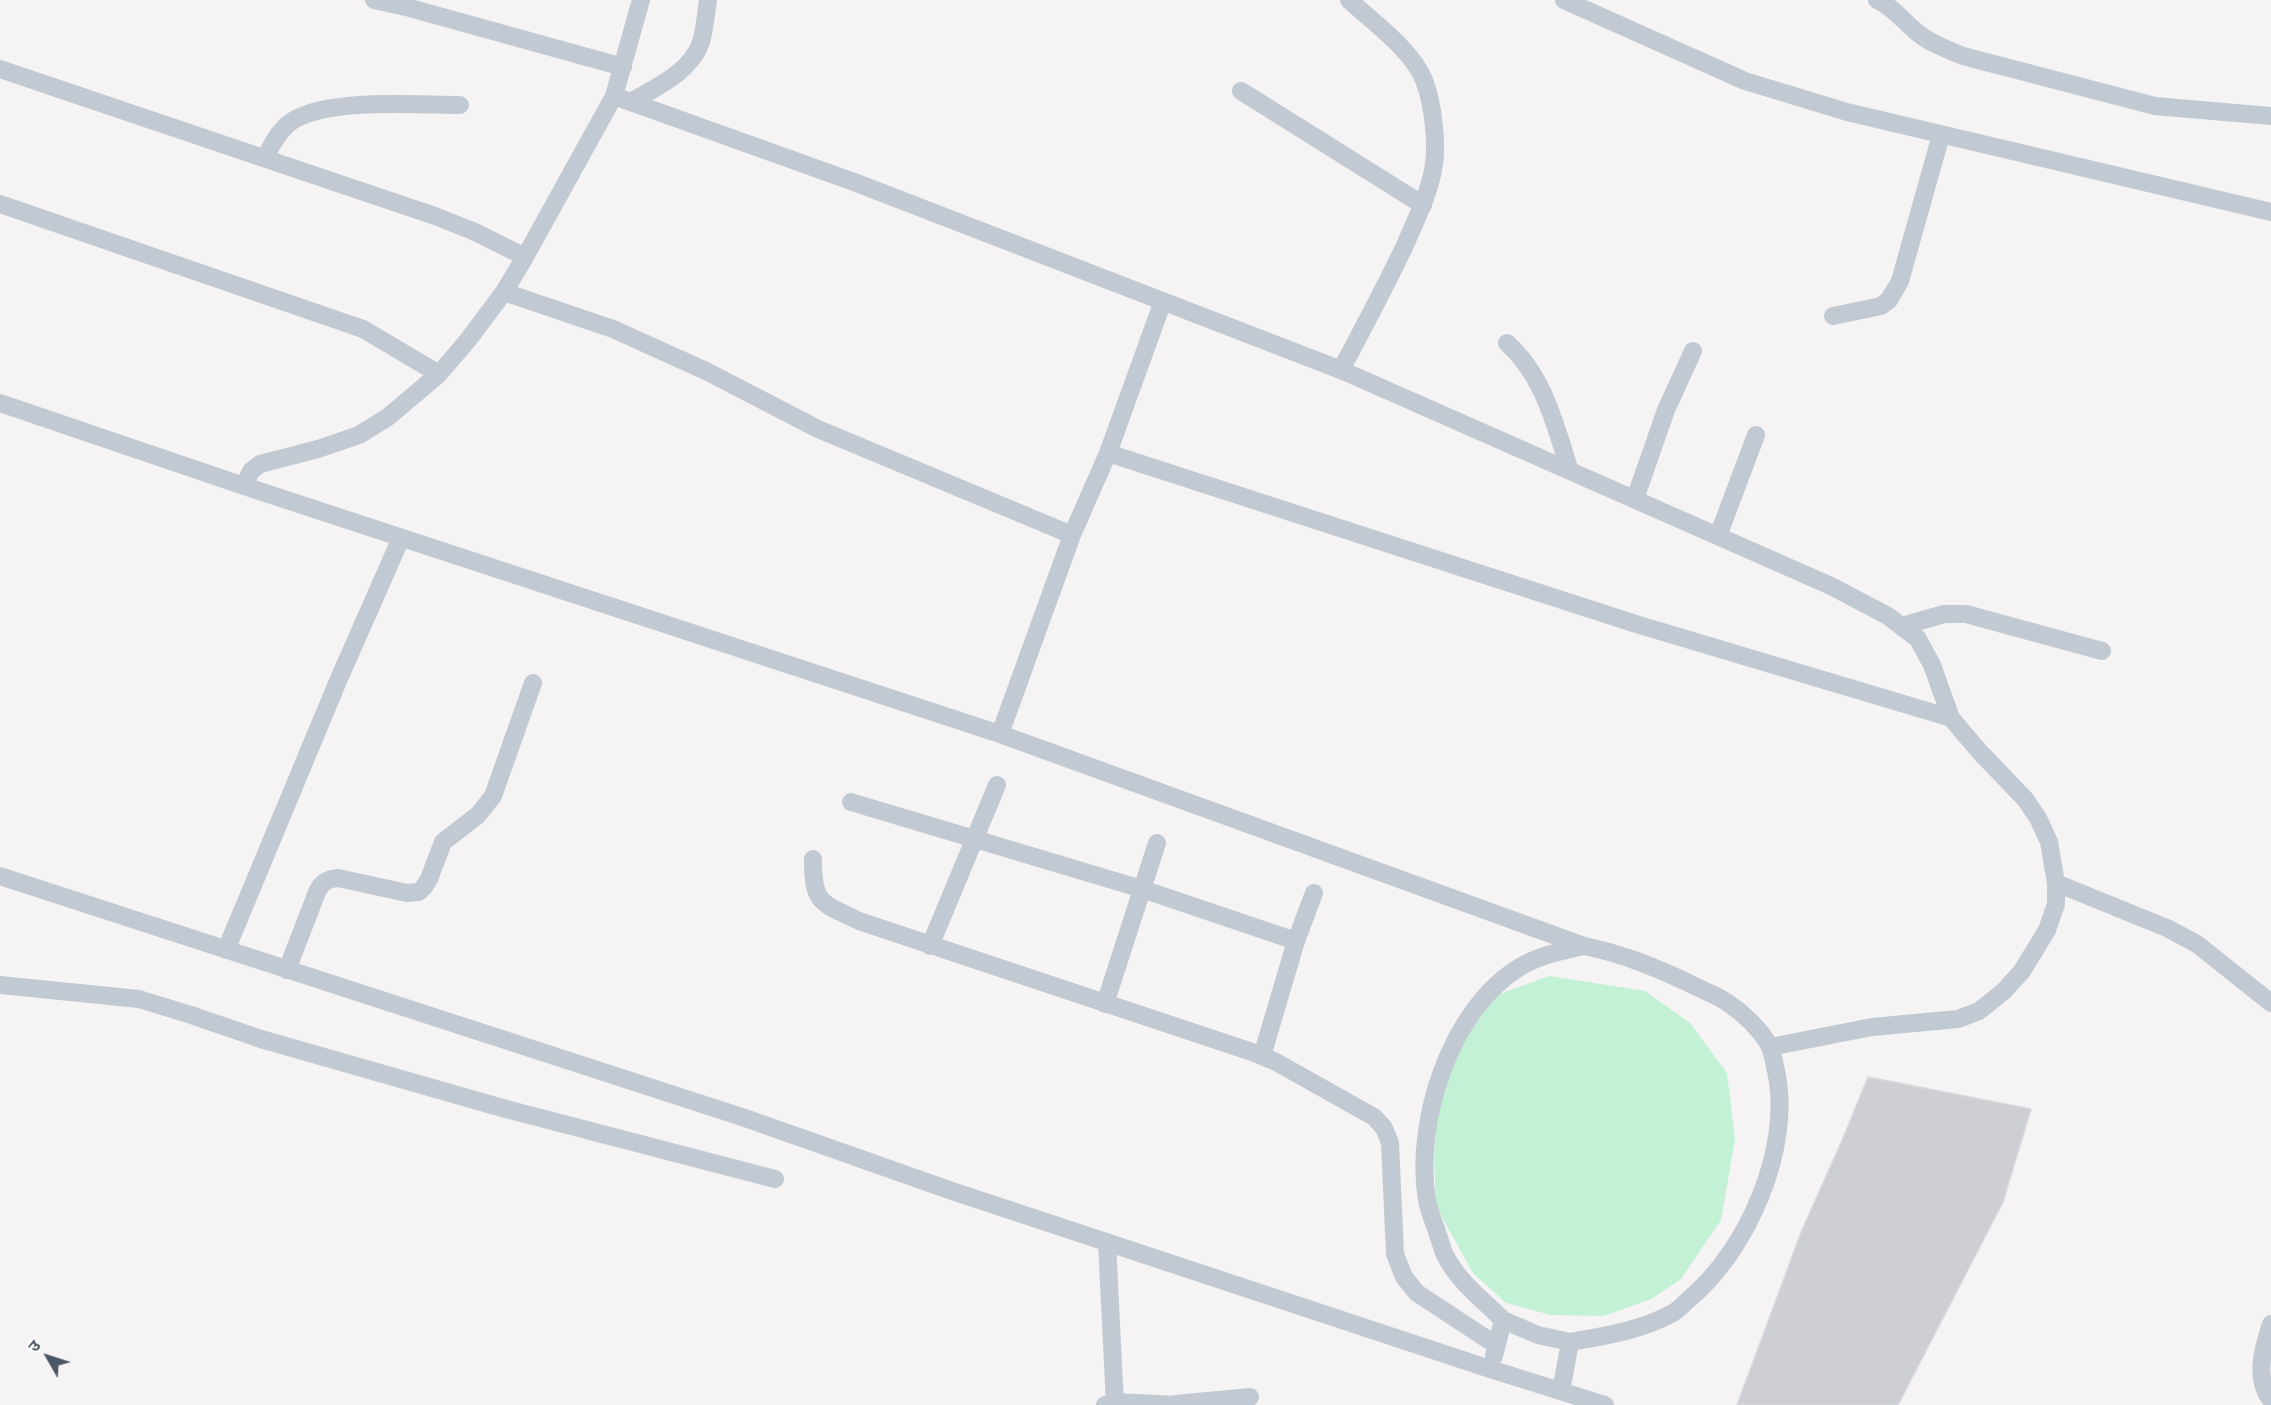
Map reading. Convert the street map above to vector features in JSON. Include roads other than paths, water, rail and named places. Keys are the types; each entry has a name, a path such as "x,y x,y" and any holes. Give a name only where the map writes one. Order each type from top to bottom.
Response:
{"street":[{"path":"374,0 623,67"},
{"path":"244,486 251,471 261,464 359,435 388,417 439,374 468,340 504,292 525,257 614,96 640,0"},
{"path":"631,102 667,81 691,59 700,44 708,0"},
{"path":"1341,370 1396,265 1423,205 1434,169 1435,141 1424,79 1399,46 1349,0"},
{"path":"1564,0 1745,81 1847,112 2271,212"},
{"path":"1877,0 1902,8 1914,31 1934,44 1963,56 2155,106 2271,116"},
{"path":"0,69 435,216 473,231 525,257"},
{"path":"1241,92 1423,205"},
{"path":"614,96 854,182 1341,370 1831,586 1887,616 1918,639 1932,665 1951,718 1978,751 2025,799 2038,818 2049,842 2056,883 2056,904 2048,930 2022,971 2004,991 1979,1011 1958,1019 1872,1026 1770,1047"},
{"path":"264,158 275,138 288,125 302,116 321,110 353,106 460,105"},
{"path":"1833,316 1881,306 1889,300 1900,281 1941,135"},
{"path":"0,204 353,325 377,336 439,374"},
{"path":"504,292 613,329 706,371 818,429 1072,535"},
{"path":"1000,734 1072,535 1108,453 1163,301"},
{"path":"1507,343 1530,368 1543,392 1570,471"},
{"path":"1635,499 1658,429 1694,351"},
{"path":"0,403 401,538 1000,734 1584,946 1610,951 1727,1002 1752,1024 1770,1047 1779,1084 1774,1152 1762,1191 1744,1232 1718,1271 1699,1292 1672,1314 1629,1331 1570,1342 1538,1335 1503,1320 1458,1276 1445,1256 1427,1201 1425,1148 1438,1078 1466,1019 1499,982 1519,967 1542,956 1584,946"},
{"path":"1718,536 1756,435"},
{"path":"1108,453 1636,624 1951,718"},
{"path":"226,950 338,681 401,538"},
{"path":"1902,626 1944,614 1966,614 2102,651"},
{"path":"287,970 317,892 321,884 328,879 338,878 406,893 419,892 424,887 443,842 478,815 493,796 533,683"},
{"path":"930,946 997,785"},
{"path":"851,802 1142,889 1296,941"},
{"path":"1105,1004 1157,843"},
{"path":"813,859 813,885 817,895 826,904 859,921 1262,1056 1374,1117 1384,1128 1390,1143 1395,1254 1404,1277 1417,1293 1497,1345"},
{"path":"0,876 745,1118 952,1191 1605,1405"},
{"path":"2056,883 2168,928 2197,944 2271,1003"},
{"path":"1262,1056 1296,941 1314,893"},
{"path":"0,985 139,999 191,1014 261,1039 495,1106 775,1179"},
{"path":"1107,1242 1111,1404 1177,1405 1251,1397"},
{"path":"1490,1369 1503,1320"},
{"path":"2271,1324 2265,1342 2262,1381 2271,1400"},
{"path":"1561,1391 1570,1342"}]}
